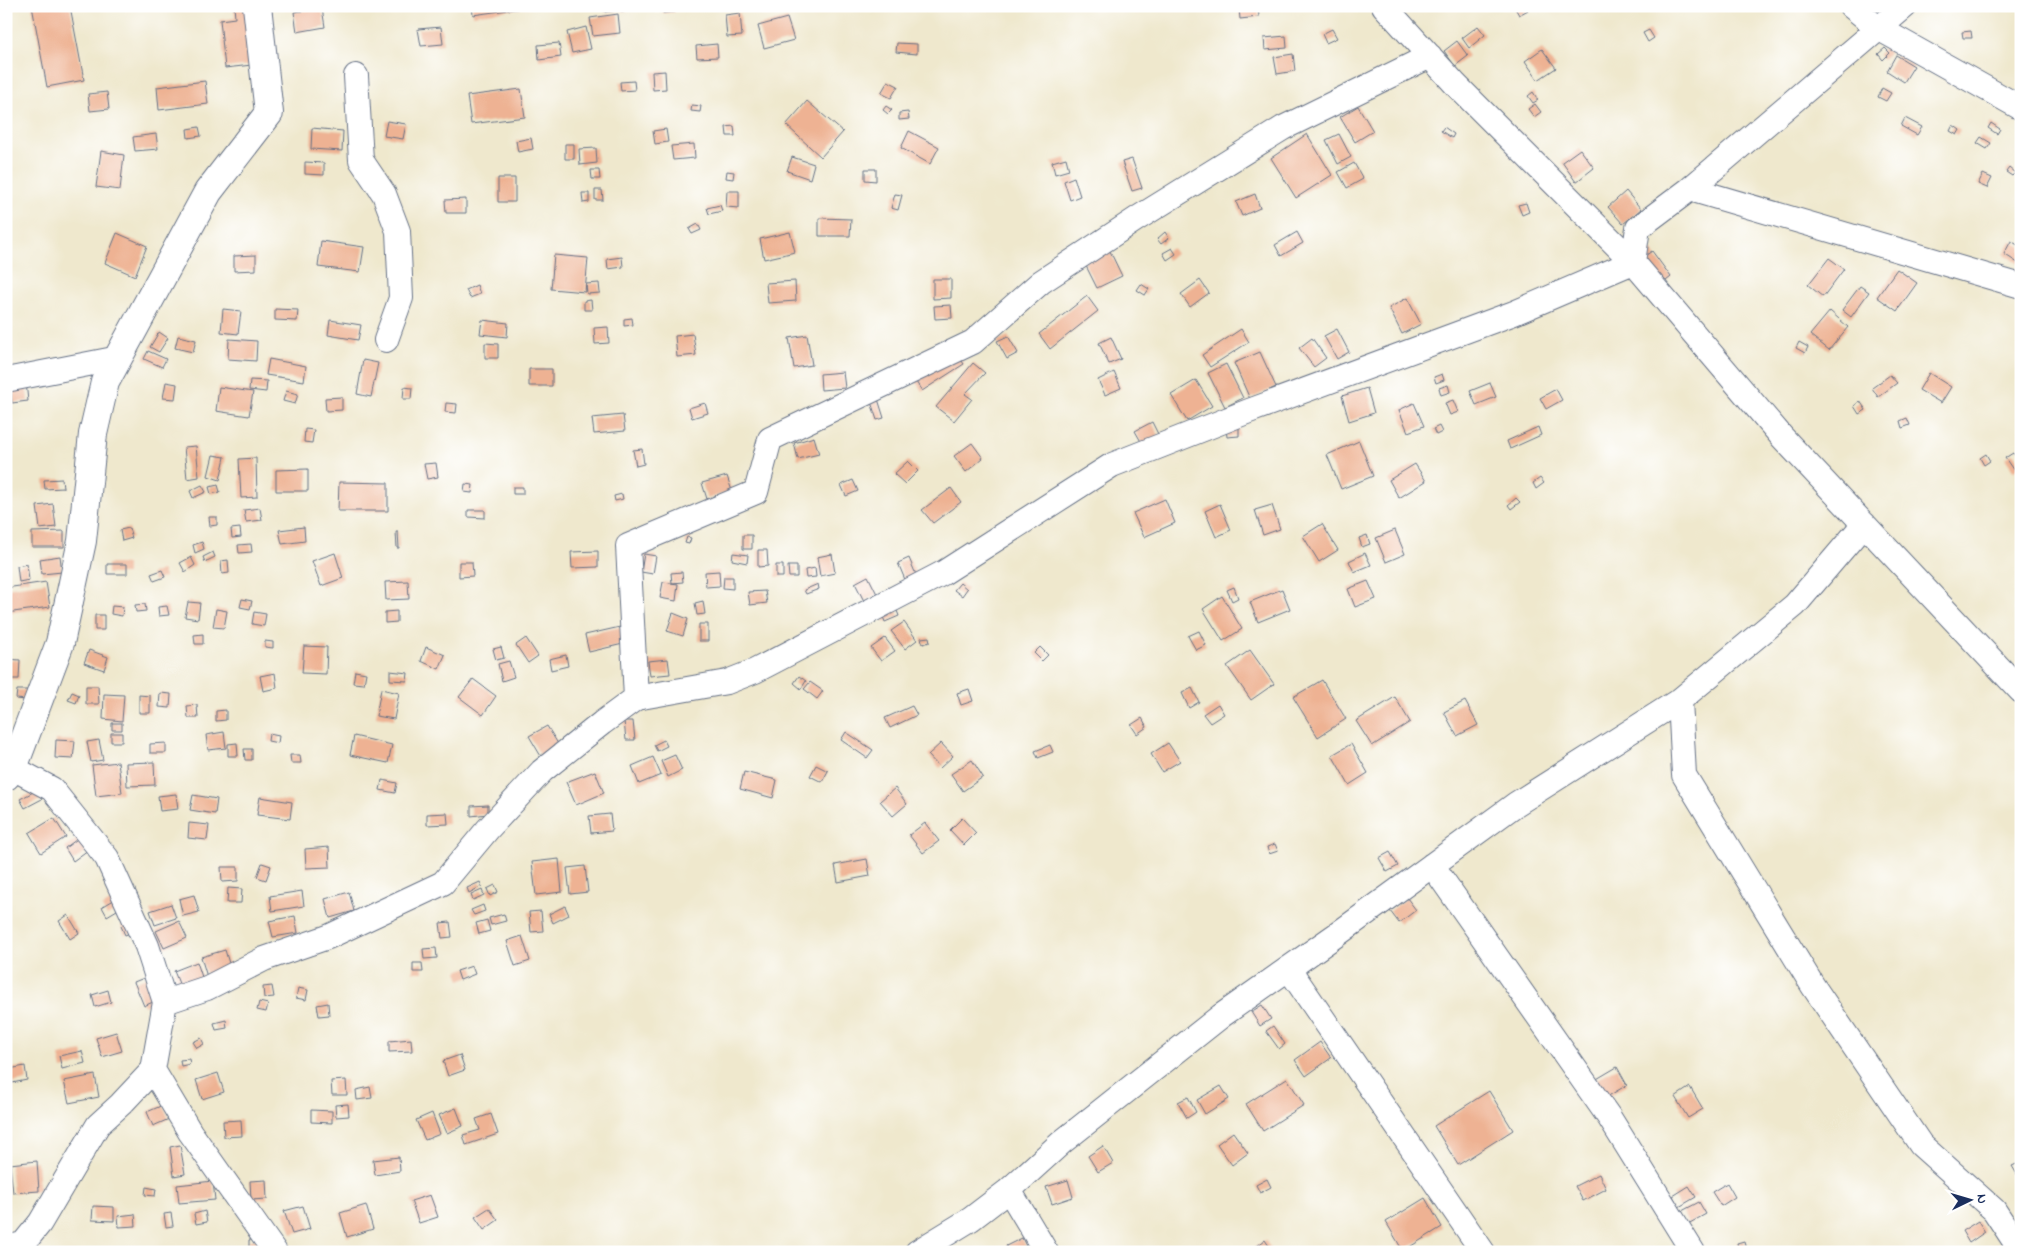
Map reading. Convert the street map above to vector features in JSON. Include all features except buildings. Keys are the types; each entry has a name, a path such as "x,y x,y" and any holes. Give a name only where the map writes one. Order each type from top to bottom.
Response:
{"street":[{"path":"6,1248 23,1244 40,1223 98,1125 153,1070 165,1002 146,946 107,858 52,789 9,772 60,643 82,541 93,434 105,382 208,192 269,113 257,6"},
{"path":"1384,6 1430,56 1633,262 1782,437 2021,691"},
{"path":"1851,6 1878,28 2021,108"},
{"path":"1633,262 1638,228 1690,188 1905,6"},
{"path":"636,698 628,546 756,492 770,439 973,342 1041,282 1226,163 1283,128 1430,56"},
{"path":"356,76 361,160 384,194 398,231 401,298 386,340"},
{"path":"1690,188 2021,286"},
{"path":"165,1002 208,988 264,959 328,937 443,883 488,829 542,770 636,698 727,682 755,671 943,573 1112,465 1250,411 1514,314 1633,262"},
{"path":"6,380 119,358"},
{"path":"917,1252 971,1219 1009,1190 1062,1142 1221,1016 1289,969 1516,804 1680,700 1796,605 1864,524"},
{"path":"1680,700 1684,775 1813,986 1920,1145 1994,1210 2021,1251"},
{"path":"1432,866 1609,1117 1693,1252"},
{"path":"1289,969 1483,1252"},
{"path":"153,1070 190,1132 275,1252"},
{"path":"1009,1190 1046,1252"}]}
